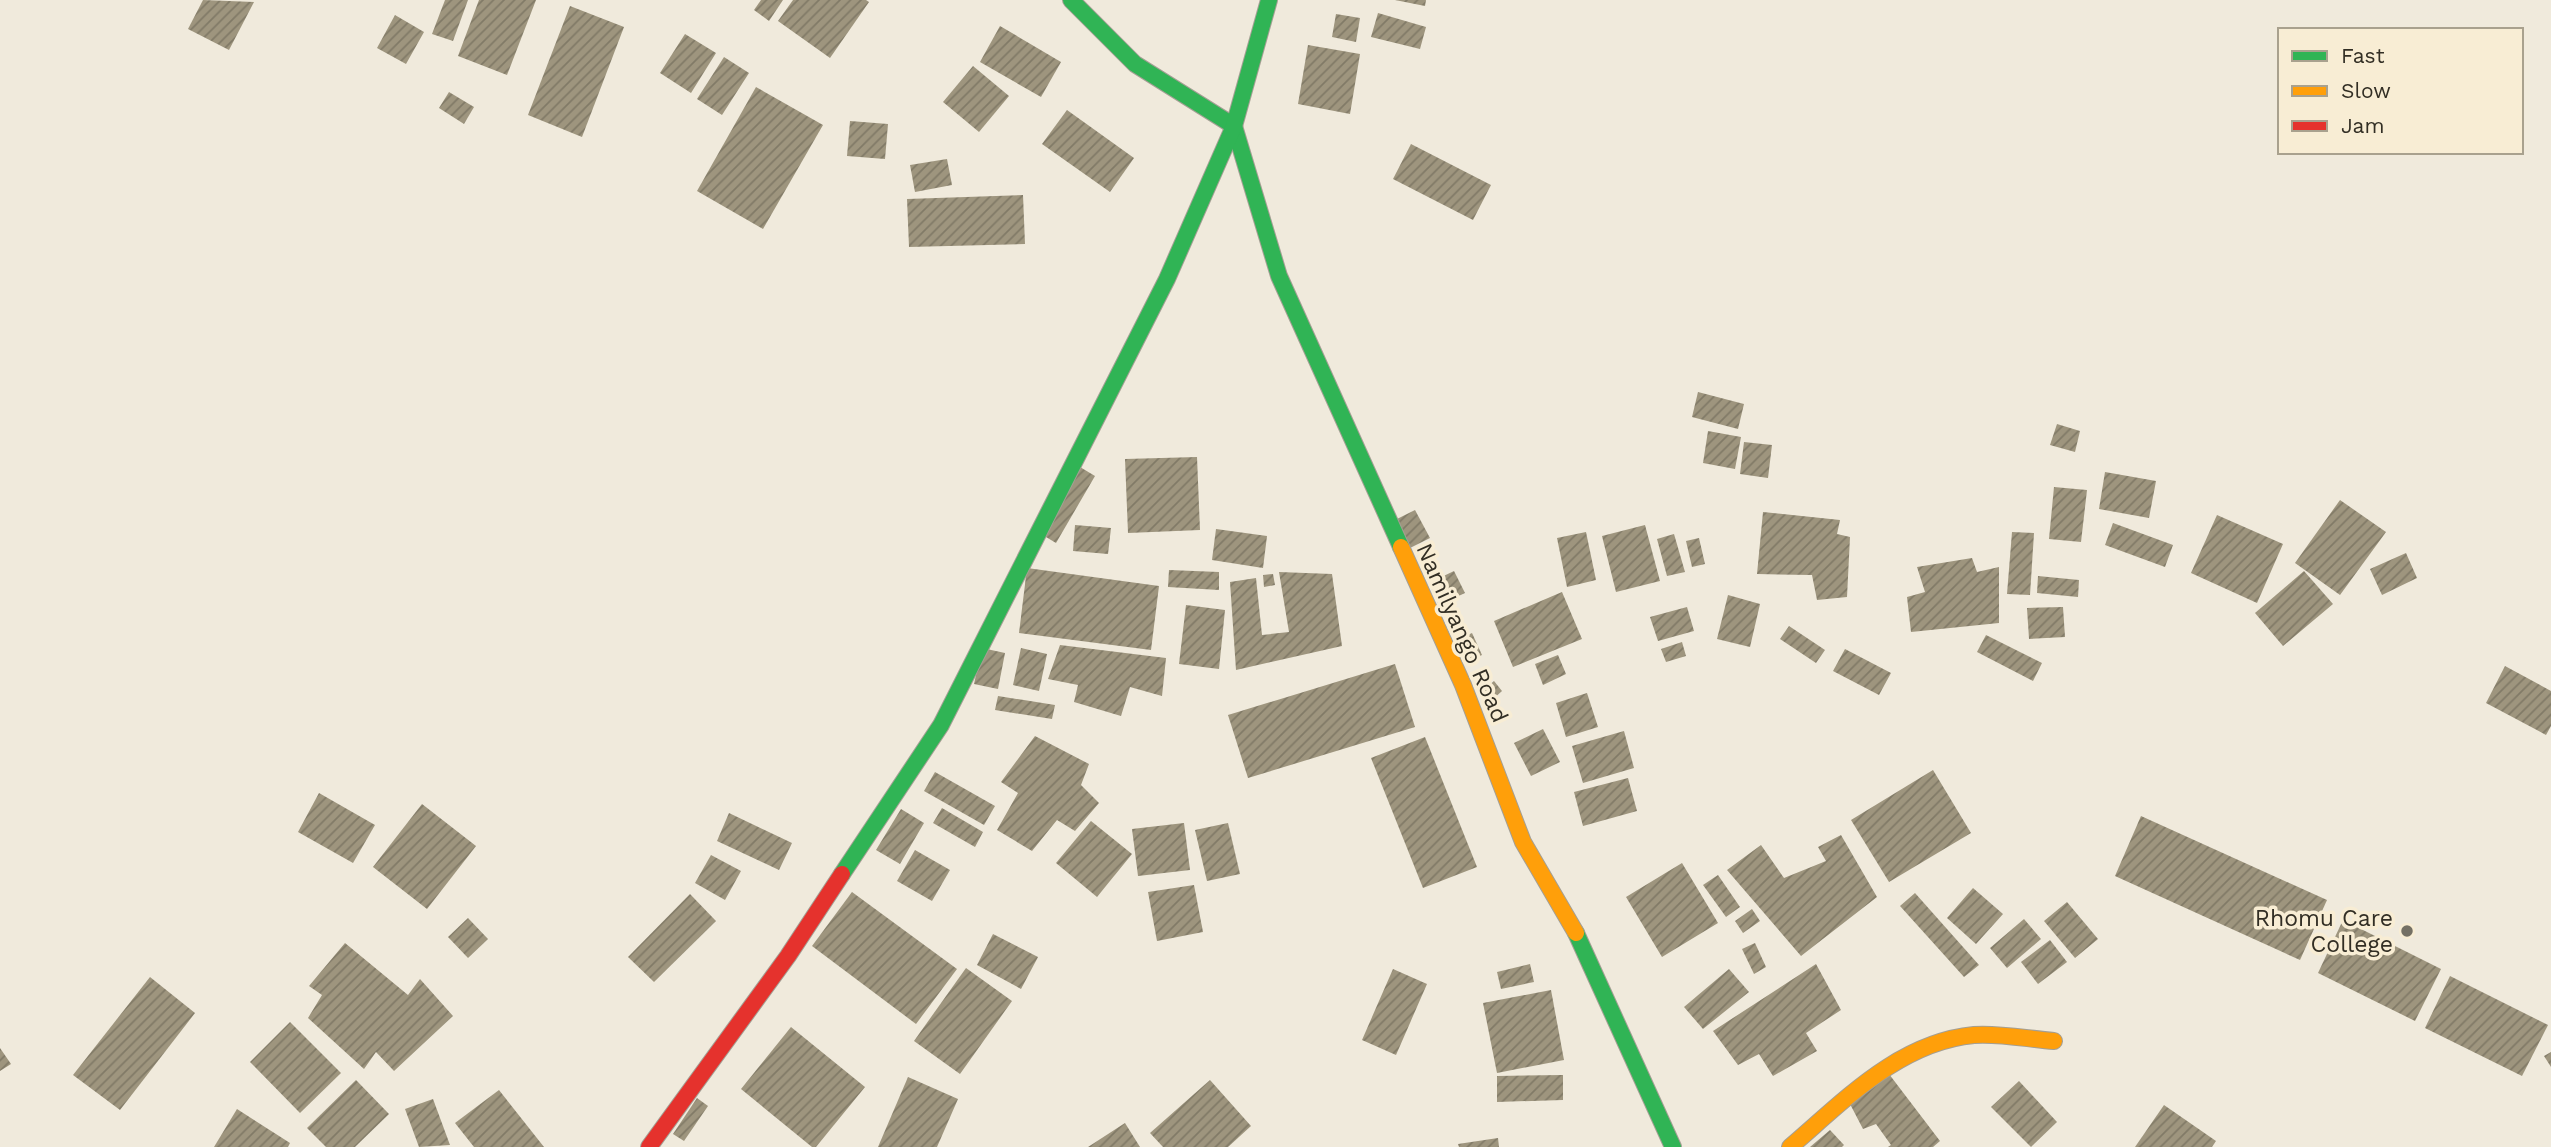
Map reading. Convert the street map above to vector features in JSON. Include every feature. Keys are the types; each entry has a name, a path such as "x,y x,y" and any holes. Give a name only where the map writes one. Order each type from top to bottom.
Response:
{"street":[{"path":"1071,0 1135,64 1234,126"},
{"path":"649,1147 788,956 941,725 1167,279 1234,126 1269,0"},
{"name":"Namilyango Road","path":"1234,126 1279,276 1463,685 1523,842 1574,929 1673,1147"},
{"path":"1790,1147 1878,1073 1928,1045 1975,1035 2054,1041"}],"building":[{"path":"203,0 254,2 229,50 188,29"},
{"path":"445,0 468,0 453,41 432,34"},
{"path":"479,0 536,0 507,75 458,56"},
{"path":"761,0 783,0 769,21 754,10"},
{"path":"793,0 869,2 830,58 778,21"},
{"path":"1395,0 1426,0 1425,6"},
{"path":"570,6 624,27 582,137 528,115"},
{"path":"1378,13 1426,27 1420,49 1371,37"},
{"path":"1336,14 1360,18 1356,42 1332,37"},
{"path":"395,15 424,32 406,64 377,48"},
{"path":"1000,26 1061,62 1041,97 980,62"},
{"path":"685,34 716,53 691,93 660,73"},
{"path":"1308,45 1360,54 1350,114 1298,104"},
{"path":"724,57 749,73 722,115 697,99"},
{"path":"973,66 1009,96 979,132 943,102"},
{"path":"756,87 823,125 763,229 697,191"},
{"path":"449,92 474,107 464,124 439,108"},
{"path":"1067,110 1134,158 1110,192 1042,144"},
{"path":"850,121 888,124 885,159 847,156"},
{"path":"1411,144 1491,185 1473,220 1393,179"},
{"path":"947,159 952,185 915,192 910,165"},
{"path":"1023,195 1025,244 909,247 907,199"},
{"path":"1698,392 1744,404 1738,429 1692,417"},
{"path":"2057,424 2080,431 2075,452 2050,445"},
{"path":"1708,431 1741,437 1735,469 1703,463"},
{"path":"1744,442 1772,445 1768,478 1740,474"},
{"path":"1197,457 1200,530 1128,533 1125,459"},
{"path":"1080,467 1095,476 1056,543 1041,534"},
{"path":"2105,472 2156,481 2149,518 2099,509"},
{"path":"2054,487 2087,490 2081,542 2049,539"},
{"path":"2340,500 2386,532 2340,595 2295,563"},
{"path":"1415,510 1430,538 1410,548 1395,520"},
{"path":"1763,512 1840,520 1837,534 1850,537 1847,597 1817,600 1812,575 1757,574"},
{"path":"2217,515 2283,544 2257,603 2191,573"},
{"path":"2113,523 2173,545 2165,567 2105,545"},
{"path":"1075,525 1111,528 1108,554 1073,551"},
{"path":"1645,525 1660,581 1616,592 1602,536"},
{"path":"1216,529 1267,536 1263,568 1212,560"},
{"path":"1586,532 1596,580 1567,587 1557,538"},
{"path":"2012,532 2034,533 2030,595 2007,594"},
{"path":"1674,534 1685,572 1667,576 1657,539"},
{"path":"1699,538 1705,564 1692,567 1686,541"},
{"path":"2406,553 2417,578 2382,595 2370,569"},
{"path":"1972,558 1977,572 1999,567 1999,623 1911,632 1907,597 1925,592 1917,567"},
{"path":"1027,568 1159,586 1151,650 1019,633"},
{"path":"1169,570 1219,572 1219,590 1168,587"},
{"path":"1454,571 1465,593 1439,605 1429,583"},
{"path":"2304,571 2333,604 2283,646 2255,613"},
{"path":"1279,572 1332,574 1342,646 1236,670 1230,582 1256,578 1262,635 1289,632"},
{"path":"1273,574 1275,585 1264,587 1263,575"},
{"path":"2038,576 2079,580 2078,597 2037,593"},
{"path":"1562,592 1582,639 1513,667 1494,621"},
{"path":"1728,595 1760,604 1750,647 1717,639"},
{"path":"1186,605 1225,610 1219,669 1179,664"},
{"path":"1687,607 1694,631 1658,641 1650,617"},
{"path":"2063,607 2065,637 2029,639 2027,608"},
{"path":"1789,626 1825,650 1816,663 1780,639"},
{"path":"1472,633 1482,655 1467,662 1457,640"},
{"path":"1986,635 2042,663 2033,681 1977,652"},
{"path":"1682,642 1686,656 1666,662 1661,649"},
{"path":"1060,645 1166,658 1162,696 1130,687 1121,716 1074,702 1078,685 1048,679"},
{"path":"982,648 1005,653 998,689 974,684"},
{"path":"1021,648 1047,654 1039,691 1013,685"},
{"path":"1845,649 1891,673 1879,695 1833,671"},
{"path":"1558,655 1566,674 1543,685 1535,664"},
{"path":"1395,664 1415,727 1248,778 1228,715"},
{"path":"2505,666 2551,691 2551,726 2546,735 2486,703"},
{"path":"1494,681 1502,691 1492,700 1484,690"},
{"path":"1587,693 1598,727 1566,737 1556,703"},
{"path":"998,696 1055,705 1052,719 995,710"},
{"path":"1543,729 1560,762 1531,776 1514,743"},
{"path":"1624,731 1634,768 1583,783 1572,746"},
{"path":"1035,736 1089,764 1081,785 1099,803 1075,831 1057,820 1032,851 997,830 1018,793 1001,782"},
{"path":"1425,737 1477,867 1423,888 1371,758"},
{"path":"1933,770 1971,833 1889,882 1851,820"},
{"path":"935,772 995,806 984,825 924,791"},
{"path":"1628,778 1637,811 1583,826 1574,792"},
{"path":"319,793 375,825 353,863 298,832"},
{"path":"422,804 476,846 427,909 373,867"},
{"path":"942,808 983,832 975,847 933,823"},
{"path":"901,809 924,823 900,864 876,850"},
{"path":"729,813 792,843 779,870 717,841"},
{"path":"2141,816 2327,900 2300,960 2115,876"},
{"path":"1091,821 1132,854 1097,897 1056,863"},
{"path":"1184,823 1190,870 1138,876 1132,829"},
{"path":"1228,823 1240,874 1207,881 1195,830"},
{"path":"1841,835 1877,897 1801,956 1727,870 1761,845 1784,878 1826,861 1818,847"},
{"path":"915,850 950,870 932,901 897,881"},
{"path":"711,855 741,871 725,900 695,883"},
{"path":"1682,863 1718,923 1662,957 1626,897"},
{"path":"1718,875 1740,907 1726,917 1703,885"},
{"path":"1194,885 1203,932 1157,941 1148,892"},
{"path":"1973,888 2003,914 1976,944 1947,918"},
{"path":"852,892 957,969 916,1024 812,946"},
{"path":"1915,893 1979,965 1964,977 1900,906"},
{"path":"690,894 716,921 654,982 628,957"},
{"path":"2067,902 2098,939 2075,958 2044,921"},
{"path":"1752,909 1760,921 1743,933 1735,921"},
{"path":"468,918 488,939 468,958 448,937"},
{"path":"2024,919 2041,939 2007,968 1990,948"},
{"path":"2343,920 2441,969 2415,1021 2318,973"},
{"path":"993,934 1038,957 1021,989 977,965"},
{"path":"2050,940 2067,962 2038,984 2021,962"},
{"path":"345,943 408,995 420,979 453,1016 394,1071 376,1052 364,1069 308,1018 322,995 309,986"},
{"path":"1755,943 1766,967 1754,974 1742,949"},
{"path":"1530,964 1534,982 1501,989 1497,972"},
{"path":"1816,964 1841,1010 1806,1033 1817,1051 1773,1076 1759,1054 1738,1065 1713,1031"},
{"path":"966,968 1012,1001 960,1074 914,1041"},
{"path":"1393,969 1427,984 1396,1055 1362,1040"},
{"path":"1729,969 1749,992 1703,1029 1684,1007"},
{"path":"2450,976 2548,1025 2522,1076 2425,1028"},
{"path":"150,977 195,1013 120,1110 73,1075"},
{"path":"1551,990 1564,1060 1497,1073 1483,1003"},
{"path":"290,1022 341,1073 300,1113 250,1062"},
{"path":"791,1027 865,1087 816,1147 812,1147 741,1089"},
{"path":"0,1048 11,1064 0,1071"},
{"path":"2551,1052 2551,1067 2544,1056"},
{"path":"1889,1074 1940,1141 1933,1147 1888,1147 1891,1145 1876,1124 1863,1129 1850,1104"},
{"path":"1563,1075 1563,1100 1497,1102 1497,1076"},
{"path":"908,1077 958,1099 937,1147 878,1147"},
{"path":"356,1080 389,1114 355,1147 326,1147 307,1128"},
{"path":"1210,1080 1251,1126 1228,1147 1163,1147 1150,1133"},
{"path":"2019,1081 2057,1122 2031,1147 1991,1107"},
{"path":"499,1090 544,1147 474,1147 455,1123"},
{"path":"697,1098 708,1106 684,1141 673,1134"},
{"path":"433,1099 450,1145 419,1147 405,1109"},
{"path":"2164,1105 2216,1141 2212,1147 2135,1147"},
{"path":"237,1109 290,1143 288,1147 214,1147"},
{"path":"1125,1123 1140,1147 1088,1147"},
{"path":"1830,1130 1844,1145 1842,1147 1810,1147"},
{"path":"1498,1138 1499,1147 1459,1147 1458,1144"}],"traffic: fast":[{"path":"1071,0 1135,64 1234,126"},
{"path":"842,874 941,725 1167,279 1234,126 1269,0"},
{"path":"1234,126 1279,276 1401,547"},
{"path":"1576,933 1673,1147"}],"traffic: slow":[{"path":"1401,547 1463,685 1523,842 1576,933"},
{"path":"1790,1147 1874,1076 1921,1049 1974,1035 2003,1035 2054,1041"}],"traffic: jam":[{"path":"649,1147 788,956 842,874"}],"place":[{"name":"Rhomu Care College","path":"2407,931"}]}
